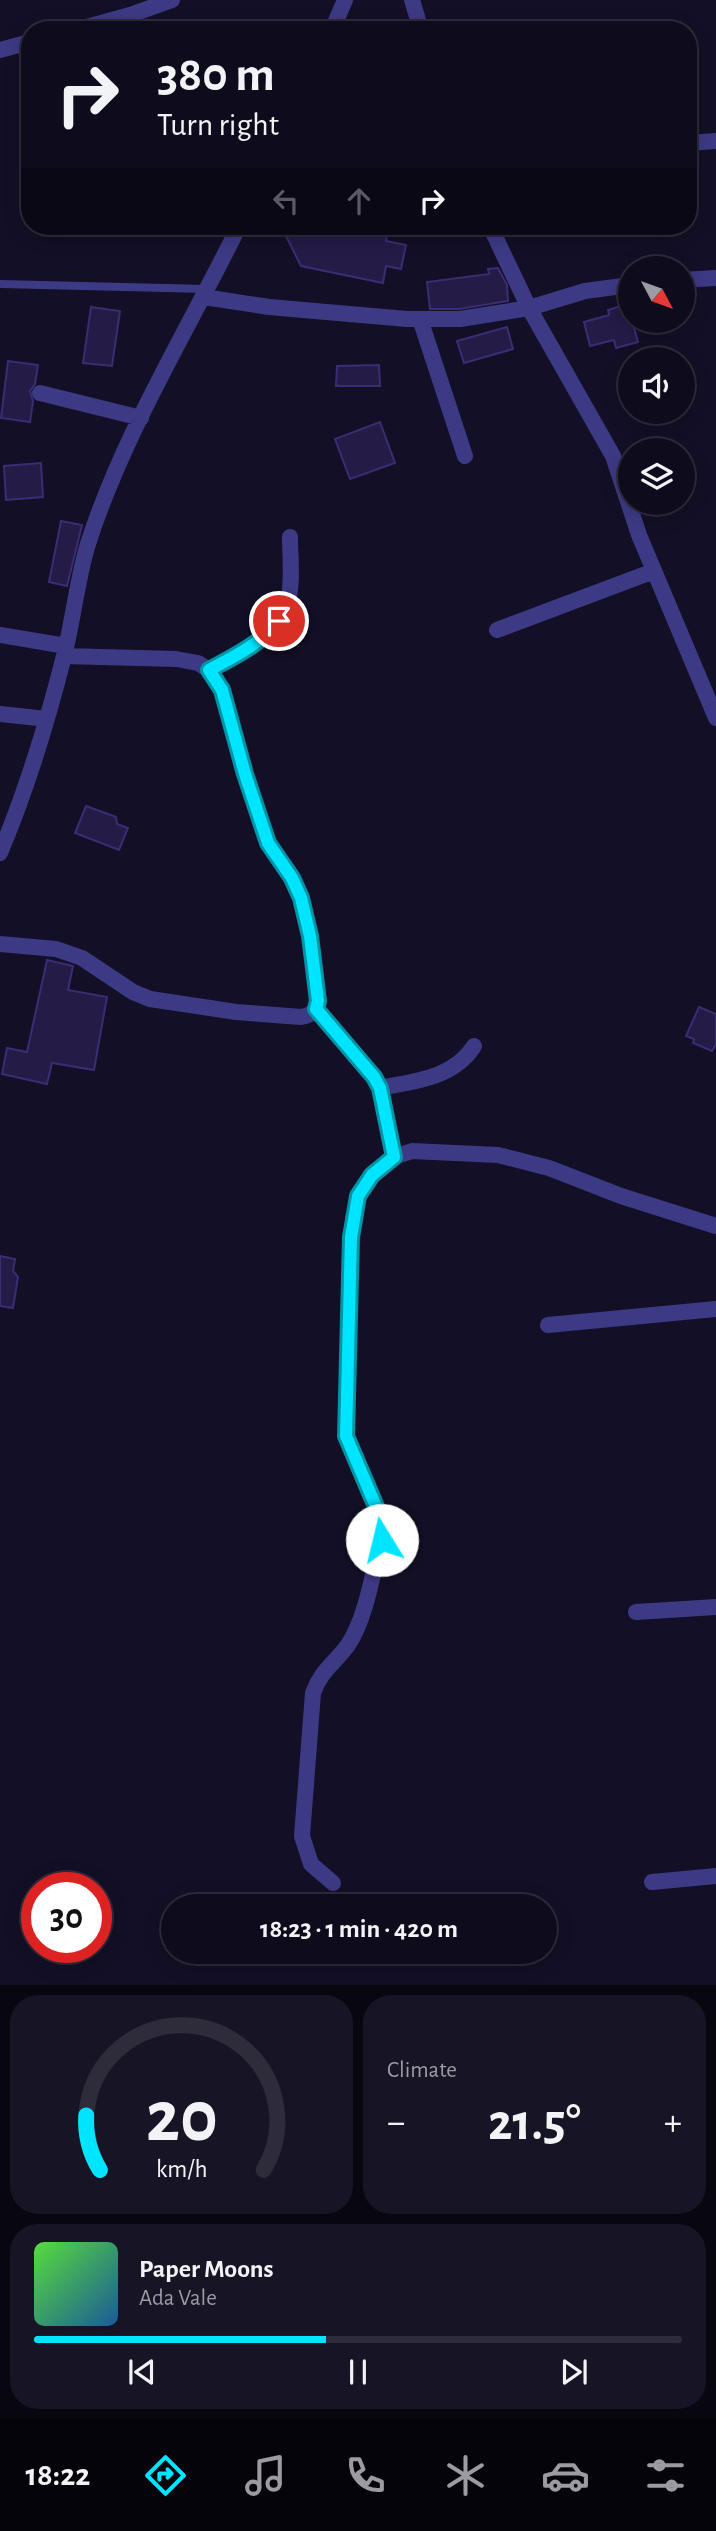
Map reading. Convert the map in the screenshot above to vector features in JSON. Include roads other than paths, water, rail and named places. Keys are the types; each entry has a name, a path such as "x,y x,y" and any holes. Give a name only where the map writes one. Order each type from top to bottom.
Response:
{"street":[{"path":"108,21 172,0"},
{"path":"336,21 345,0"},
{"path":"412,0 418,21"},
{"path":"0,50 21,44"},
{"path":"697,142 716,141"},
{"path":"0,853 18,810 47,719 87,548 141,418 235,235"},
{"path":"494,235 529,308 613,456 639,535 716,718"},
{"path":"695,279 716,278"},
{"path":"206,293 269,307 420,319 460,319 529,308 585,291 618,287"},
{"path":"420,319 465,456"},
{"path":"40,393 141,418"},
{"path":"209,670 258,642 279,621 289,599 290,537"},
{"path":"497,630 654,571"},
{"path":"0,635 65,651 176,659 198,663 209,670 222,690 248,785 268,843 292,878 301,898 310,936 318,1001 311,1015 301,1017 236,1012 150,999 133,992 82,958 56,949 0,944"},
{"path":"0,714 47,719"},
{"path":"316,1009 374,1077 380,1088 394,1157"},
{"path":"380,1088 431,1077 452,1069 466,1059 474,1046"},
{"path":"333,1884 311,1864 302,1836 313,1693 319,1677 348,1644 358,1624 382,1540 382,1526 368,1485 346,1436 351,1237 358,1196 372,1175 394,1157 412,1151 498,1155 549,1168 621,1196 716,1226"},
{"path":"548,1325 716,1309"},
{"path":"636,1612 716,1607"},
{"path":"652,1882 716,1875"}],"lane":[{"path":"0,284 206,293"}]}
